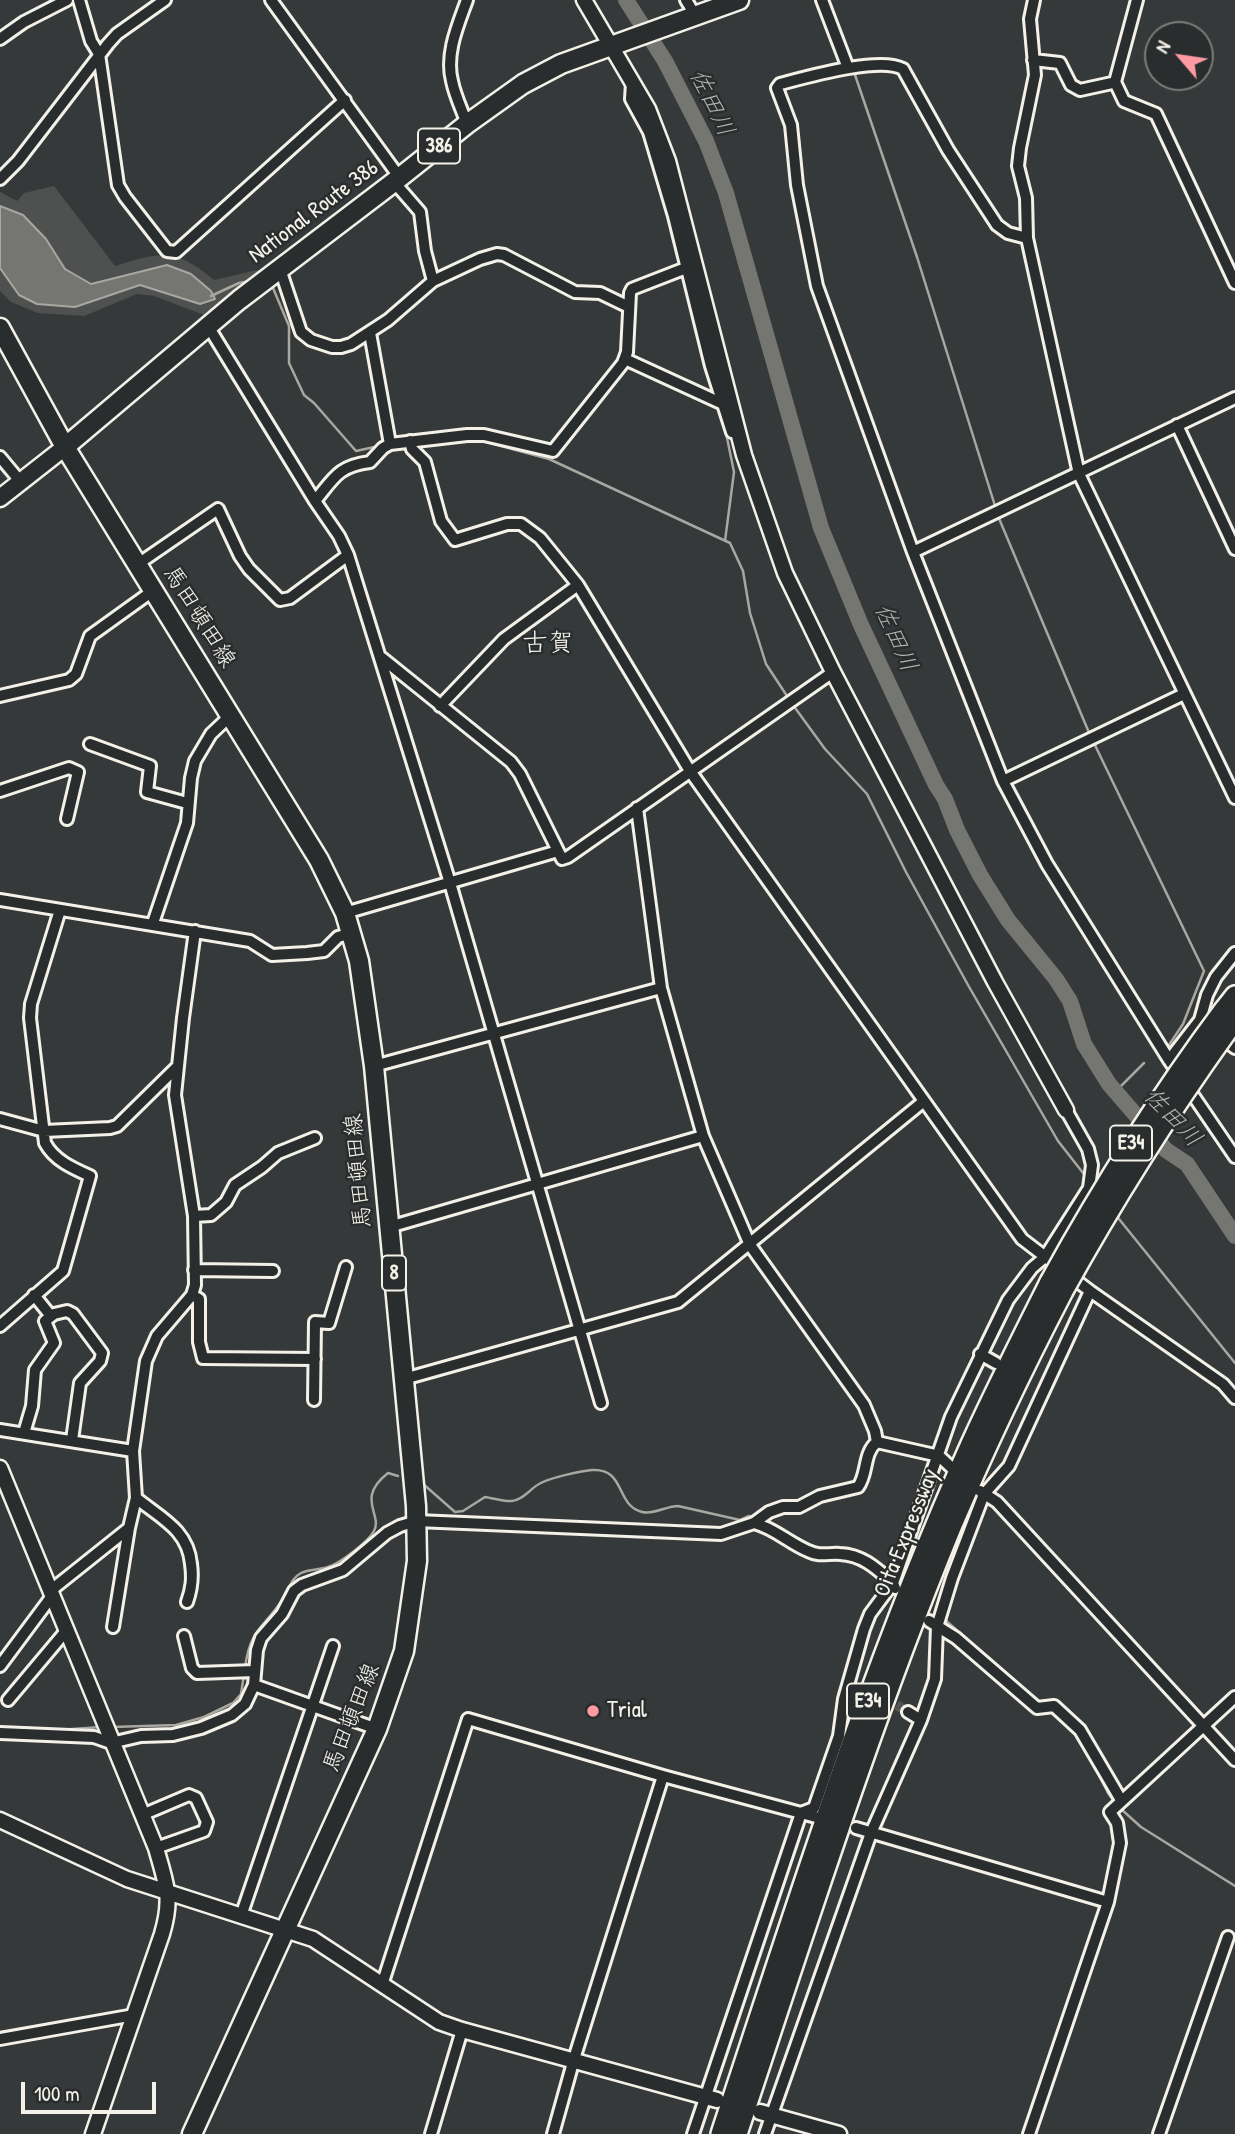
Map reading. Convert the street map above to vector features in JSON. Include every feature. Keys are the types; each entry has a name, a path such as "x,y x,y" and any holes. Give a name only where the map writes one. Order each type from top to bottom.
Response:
{"highway":[{"name":"Oita Expressway","path":"721,2134 830,1808 901,1612 971,1444 1056,1287 1232,1012"},
{"name":"Oita Expressway","path":"737,2134 845,1813 916,1618 1056,1287"}],"main road":[{"name":"National Route 386","path":"65,447 239,300 467,124 523,85 561,64 690,8 739,0"},
{"path":"0,328 65,447 0,498"},
{"name":"馬田頓田線","path":"65,447 319,860 352,933 359,961 374,1066 417,1521 417,1561 404,1651 377,1729 192,2134"}],"street":[{"path":"0,39 24,22 67,0"},
{"path":"79,0 91,41 99,54 118,185 171,253 176,252 345,100"},
{"path":"0,179 18,161 117,34 165,0"},
{"path":"271,0 345,100 420,212 425,251 433,281"},
{"path":"467,0 450,58 451,80 467,124"},
{"path":"584,0 648,109 668,161 747,464 785,573 832,672 995,982 1088,1149 1091,1165 1089,1188 1045,1257 1032,1268 1008,1300 951,1417 895,1582 870,1614 864,1629 844,1699 839,1736 814,1808 801,1813"},
{"path":"822,0 852,68"},
{"path":"1034,0 1030,19 1035,75 1018,166 1026,198 1027,238 1079,474 1235,798"},
{"path":"1137,0 1115,82 1124,101 1156,114 1235,283"},
{"path":"1033,60 1060,63 1071,85 1080,90 1112,83"},
{"path":"1027,238 1008,233 997,225 948,150 902,69 894,65 852,68 780,84 777,88 792,125 797,185 817,286 913,552 1003,781 1047,864 1169,1060 1235,1157"},
{"path":"632,83 631,99 649,132 674,216 683,269 719,402 737,447 747,464"},
{"path":"278,271 301,332 305,337 332,347 341,347 370,333 433,281 480,259 498,254 505,255 575,292 600,293 629,307"},
{"path":"315,501 342,469 353,464 370,463 390,444 484,435 553,451 625,359 632,289 683,269"},
{"path":"208,326 339,536 348,555 450,883 601,1403"},
{"path":"370,333 390,444"},
{"path":"625,359 719,402"},
{"path":"913,552 1235,398"},
{"path":"1177,425 1235,549"},
{"path":"410,441 412,449 425,463 441,521 455,540 507,524 521,524 540,538 578,585 690,771 1022,1238 1090,1291 1223,1384 1235,1398"},
{"path":"0,457 20,481"},
{"path":"138,564 218,509 240,556 280,600 290,598 348,555"},
{"path":"440,706 504,639 578,585"},
{"path":"0,696 69,680 76,674 90,636 154,590"},
{"path":"382,658 511,762 520,774 562,859 832,672"},
{"path":"1003,781 1184,694"},
{"path":"153,923 187,823 187,803 195,761 211,734 230,716"},
{"path":"90,744 150,766 147,792 187,803"},
{"path":"0,791 69,768 78,772 67,819"},
{"path":"637,808 662,988 703,1136 750,1245 864,1405 877,1442"},
{"path":"345,913 558,851"},
{"path":"0,900 250,941 272,955 324,951 338,937 352,933"},
{"path":"0,1326 63,1271 89,1176 50,1153 45,1143 30,1018 31,1004 60,910"},
{"path":"113,1627 136,1498 133,1451 146,1361 150,1348 192,1295 195,1285 194,1216 175,1094 195,931"},
{"path":"1169,1060 1200,1020 1207,995 1216,977 1235,953"},
{"path":"374,1066 662,988"},
{"path":"1200,1020 1235,1048"},
{"path":"0,1119 44,1131 117,1126 177,1067"},
{"path":"404,1378 678,1302 924,1101"},
{"path":"389,1227 703,1136"},
{"path":"194,1216 211,1214 226,1202 235,1185 278,1153 315,1138"},
{"path":"314,1399 315,1322 328,1322 346,1267"},
{"path":"194,1270 273,1271"},
{"path":"765,2134 765,2114 871,1833 921,1720 935,1679 937,1620 981,1492 1009,1466 1039,1384 1090,1291"},
{"path":"34,1295 50,1315"},
{"path":"192,1295 199,1299 199,1342 203,1358 315,1359"},
{"path":"24,1433 32,1406 35,1370 54,1343 45,1324 46,1318 70,1312 102,1353 100,1361 80,1383 72,1440"},
{"path":"980,1354 996,1363"},
{"path":"0,1430 133,1451"},
{"path":"877,1442 939,1456 954,1469"},
{"path":"0,1733 110,1739 173,1735 212,1724 240,1709 249,1697 254,1685 249,1671 261,1638 282,1614 294,1591 302,1585 343,1570 387,1533 400,1526 417,1521 721,1534 783,1507 799,1507 820,1496 858,1487 870,1450 877,1442"},
{"path":"0,1468 156,1848 170,1895 168,1914 93,2134"},
{"path":"981,1492 997,1502 1235,1760"},
{"path":"136,1498 181,1534 188,1545 193,1580 187,1602"},
{"path":"757,1520 806,1551 821,1556 839,1554 863,1559 895,1582"},
{"path":"2,1660 51,1594 130,1528"},
{"path":"937,1620 1037,1708 1054,1706 1080,1730 1093,1750 1118,1804"},
{"path":"8,1700 66,1631"},
{"path":"184,1636 192,1668 197,1672 249,1671"},
{"path":"242,1916 333,1646"},
{"path":"254,1685 377,1729"},
{"path":"1029,2134 1108,1902 1120,1843 1117,1823 1110,1812 1235,1698"},
{"path":"908,1712 921,1720"},
{"path":"382,1985 468,1719 816,1817"},
{"path":"553,2134 663,1776"},
{"path":"142,1815 189,1794 196,1798 207,1822 204,1831 156,1848"},
{"path":"693,2134 711,2097 801,1813"},
{"path":"0,1820 88,1862 170,1895 285,1928 313,1939 439,2022 711,2097"},
{"path":"856,1828 1108,1902"},
{"path":"1159,2134 1228,1937"},
{"path":"0,2039 134,2015"},
{"path":"431,2134 462,2030"},
{"path":"765,2114 839,2134"}],"shaded area":[{"path":"54,186 115,266 167,255 189,262 214,280 257,270 266,274 212,318 154,296 137,294 84,316 38,313 11,302 0,291 0,192 17,201 24,193"},
{"path":"0,206 23,215 46,239 65,269 91,284 167,265 191,274 211,291 215,299 200,304 140,285 75,307 37,304 19,295 0,268"}],"waterway":[{"name":"佐田川","path":"626,0 665,61 706,141 726,193 821,528 861,625 945,799 957,830 980,875 1008,920 1056,979 1070,1001 1084,1044 1109,1084 1166,1150 1187,1164 1235,1236"},
{"path":"829,0 847,50"},
{"path":"853,69 917,257 996,509"},
{"path":"211,296 250,281"},
{"path":"267,286 273,288 289,326 289,363 304,395 356,451 379,446"},
{"path":"689,299 699,340"},
{"path":"724,423 734,472 725,541"},
{"path":"465,440 479,440 549,459 730,543 743,571 750,613 766,664 789,699"},
{"path":"998,516 1090,735"},
{"path":"793,705 825,749 867,794 968,985 1058,1141 1087,1178"},
{"path":"1093,741 1204,971 1183,1024 1169,1045"},
{"path":"1116,1091 1144,1063"},
{"path":"1115,1214 1235,1363"},
{"path":"422,1483 455,1512 463,1511 485,1497 512,1501 550,1479 592,1470 603,1471 616,1481 633,1508 642,1512 678,1506 740,1520 749,1516 756,1518"},
{"path":"245,1668 254,1636 276,1609 297,1575 333,1565 366,1541 376,1525 371,1498 373,1491 388,1473 398,1476"},
{"path":"765,1521 819,1549 847,1548 859,1551 891,1573"},
{"path":"944,1619 1042,1704"},
{"path":"112,1727 176,1725 204,1717 233,1703 241,1694 244,1674"},
{"path":"1050,1711 1077,1734"},
{"path":"0,1728 58,1730 101,1727"},
{"path":"1092,1761 1116,1804"},
{"path":"1121,1809 1141,1827 1235,1886"}],"tunnel":[{"path":"884,1697 908,1712"}],"place":[{"name":"Trial","path":"593,1711"}],"district":[{"name":"古賀","path":"548,644"}]}
